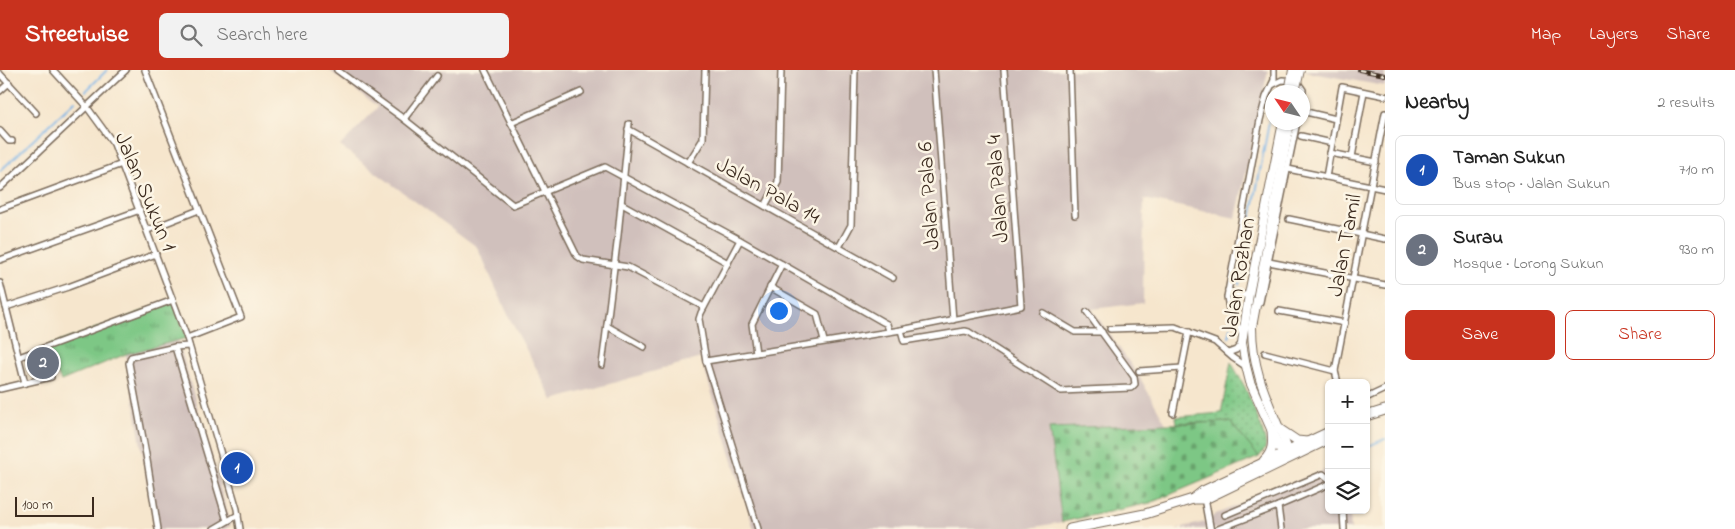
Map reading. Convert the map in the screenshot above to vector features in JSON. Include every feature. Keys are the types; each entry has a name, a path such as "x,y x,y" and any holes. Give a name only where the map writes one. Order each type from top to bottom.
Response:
{"highway":[{"path":"1370,416 1385,410"},
{"path":"1261,465 1272,451 1275,430 1297,441 1308,442"},
{"path":"1070,529 1145,514 1204,495 1287,456 1308,442 1325,434"},
{"path":"1204,495 1261,465 1325,441"}],"main road":[{"path":"1289,85 1291,70"},
{"path":"1297,85 1300,70"},
{"name":"Jalan Rozhan","path":"1275,430 1254,362 1252,327 1264,237 1282,130"},
{"name":"Jalan Rozhan","path":"1287,456 1250,382 1242,334 1249,294 1288,130"}],"street":[{"name":"Jalan Sukun 1","path":"53,70 87,107 114,144 148,230 187,338 238,515 240,529"},
{"path":"0,188 126,70"},
{"path":"145,70 241,317 187,338"},
{"path":"338,70 346,72 513,205 604,167 624,176 740,240 887,324 889,332"},
{"path":"485,70 577,256 582,260 628,267 704,307"},
{"path":"688,163 703,139 705,70"},
{"path":"765,206 778,182 781,70"},
{"path":"838,247 851,225 856,70"},
{"name":"Jalan Pala 6","path":"934,70 953,320"},
{"name":"Jalan Pala 4","path":"953,320 1021,306 1004,70"},
{"path":"1070,70 1075,215"},
{"path":"1275,70 1282,80"},
{"path":"1272,85 1275,70"},
{"path":"1291,70 1296,82 1300,85"},
{"path":"0,74 36,113"},
{"path":"404,119 437,76"},
{"path":"1272,85 1282,80 1296,82"},
{"path":"0,91 9,83"},
{"path":"1326,177 1342,87 1385,96"},
{"path":"511,123 582,92"},
{"path":"1352,157 1364,92"},
{"path":"1242,334 1228,309 1228,290 1265,101"},
{"path":"1310,113 1336,119"},
{"name":"Jalan Tamil","path":"1337,379 1335,371 1371,186 1382,142 1385,114"},
{"name":"Jalan Pala 14","path":"624,176 628,126 688,163 893,278"},
{"path":"1252,344 1296,130"},
{"path":"0,131 9,141 12,141"},
{"path":"1301,136 1332,143"},
{"path":"1330,153 1376,162"},
{"path":"0,209 122,164"},
{"path":"1288,169 1385,189"},
{"path":"602,365 624,176"},
{"path":"622,204 728,263"},
{"path":"0,260 140,210"},
{"path":"148,230 199,210"},
{"path":"1289,219 1385,239"},
{"path":"740,240 699,316 706,361 758,529"},
{"path":"6,308 156,254"},
{"path":"1269,262 1385,285"},
{"path":"756,353 752,324 782,264"},
{"path":"0,283 25,383"},
{"path":"770,287 816,314 824,341"},
{"path":"1228,290 1239,296 1249,294"},
{"path":"19,357 173,300"},
{"path":"1280,310 1345,323"},
{"path":"901,330 904,340 970,332 1061,391 1131,388 1135,384 1134,377 1087,312"},
{"path":"1043,314 1075,332 1102,332"},
{"path":"706,361 953,320"},
{"path":"607,326 644,346"},
{"path":"1110,328 1175,327 1215,342 1246,366"},
{"path":"1173,413 1190,332"},
{"path":"1228,353 1236,350 1242,343"},
{"path":"158,529 129,363 131,357 175,347 189,346"},
{"path":"175,347 227,521"},
{"path":"1265,353 1335,371"},
{"path":"1139,371 1182,368"},
{"path":"0,389 51,377"},
{"path":"1370,396 1385,389"},
{"path":"1225,515 1323,474 1325,476"},
{"path":"1221,528 1325,486"},
{"path":"1204,495 1210,529"},
{"path":"1278,506 1281,529"},
{"path":"1247,507 1251,517"},
{"path":"1343,514 1344,529"},
{"path":"214,529 238,515"}],"shaded area":[{"path":"329,70 1268,70 1236,218 1144,199 1143,303 1092,309 1140,378 1166,424 1049,428 1062,522 1025,529 754,529 701,358 553,400 510,319 477,247 340,146 378,107"},
{"path":"1305,70 1385,70 1385,86 1312,73"},
{"path":"178,340 231,525 225,529 155,529 126,354"},
{"path":"1325,470 1325,514 1350,514 1351,529 1177,529 1205,522 1216,514"}],"green space":[{"path":"173,300 187,338 126,354 61,381 45,347"},
{"path":"1231,362 1245,387 1261,426 1266,444 1259,457 1230,422 1176,423 1175,417 1221,413"},
{"path":"1230,422 1259,457 1150,503 1062,522 1049,428"}],"waterway":[{"path":"86,91 107,70"},
{"path":"0,171 75,101"},
{"path":"1239,284 1268,130"},
{"path":"1229,337 1231,328"},
{"path":"1370,445 1385,439"}],"railway":[{"path":"1359,70 1385,75"}],"place":[{"name":"Surau","path":"43,363"},
{"name":"Taman Sukun","path":"237,468"}]}
